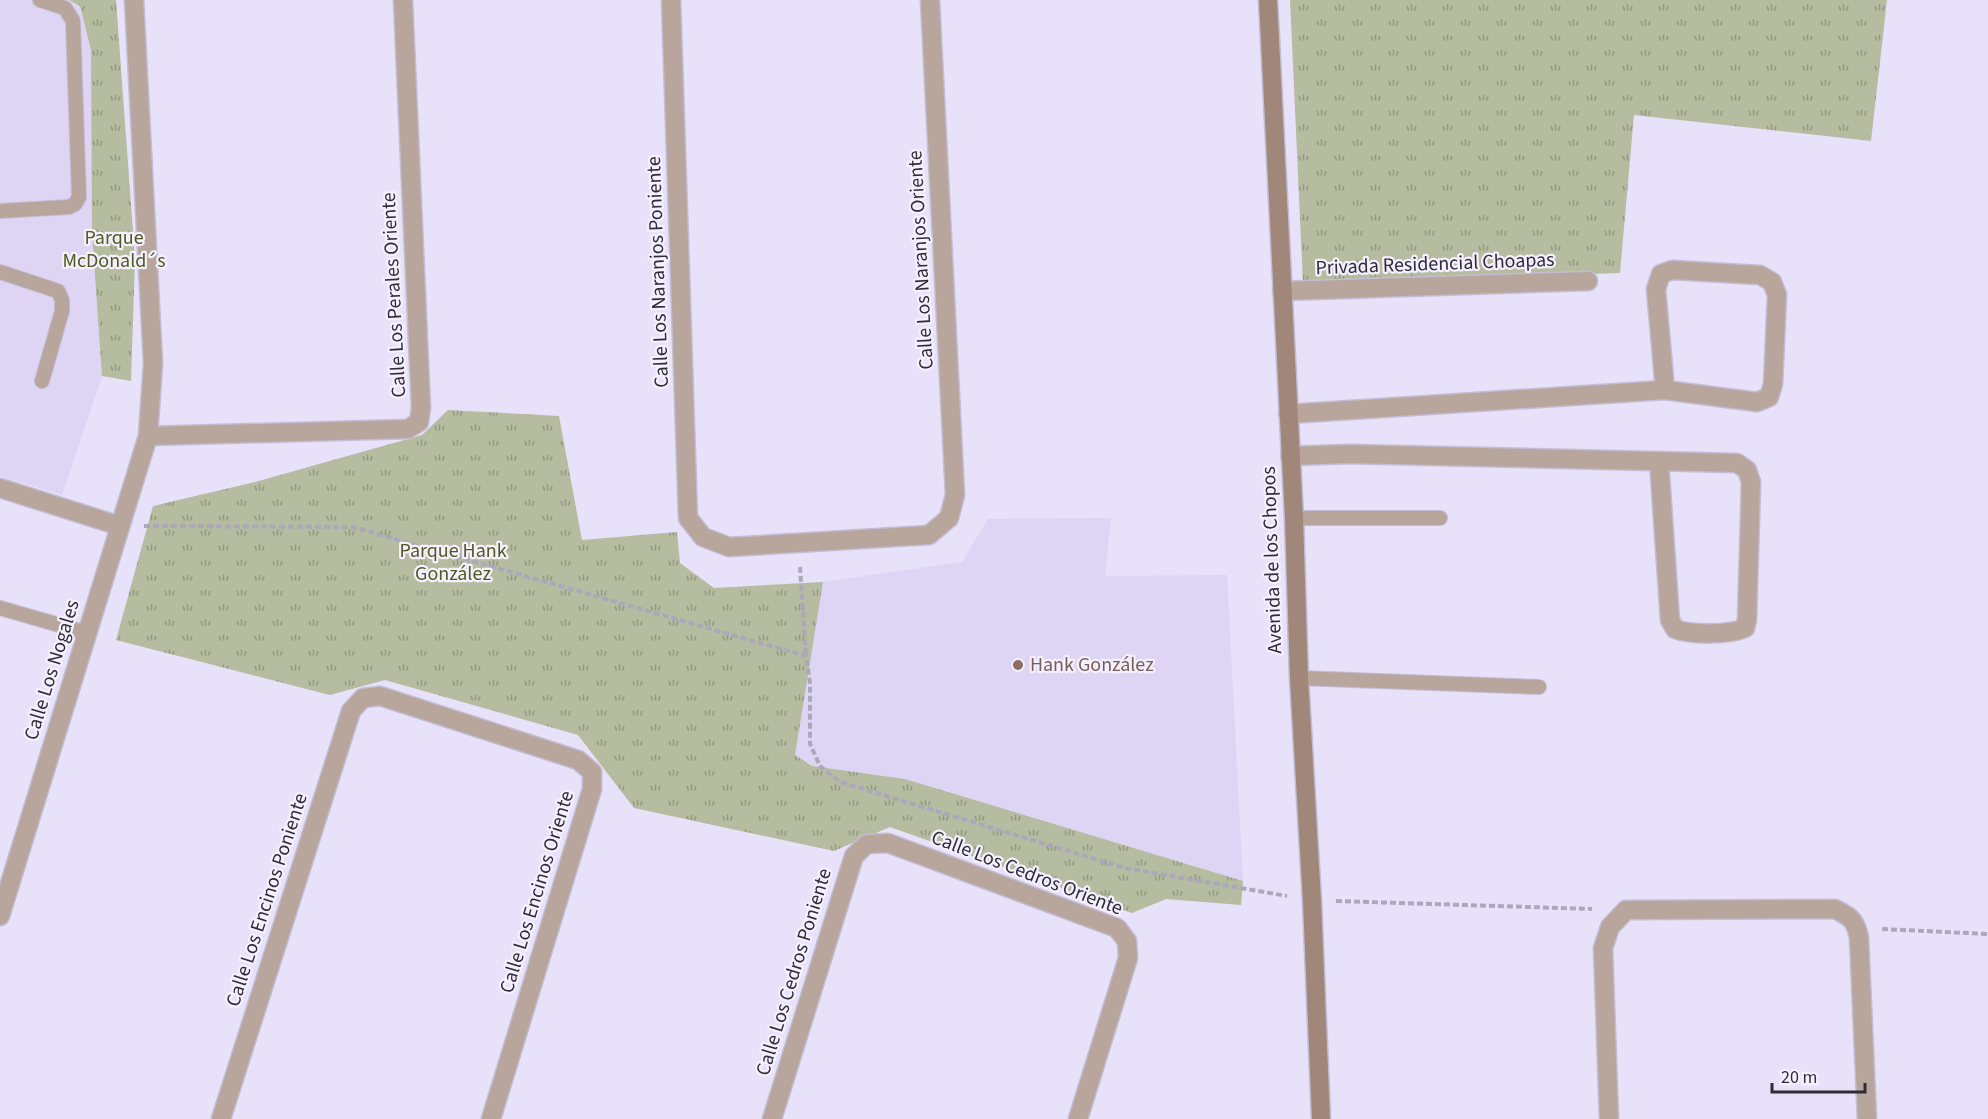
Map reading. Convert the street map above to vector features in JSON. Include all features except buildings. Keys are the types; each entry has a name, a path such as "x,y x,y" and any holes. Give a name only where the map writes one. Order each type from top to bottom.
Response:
{"street":[{"name":"Calle Los Nogales","path":"0,916 148,436 153,363 134,0"},
{"name":"Calle Los Perales Oriente","path":"148,436 408,429 419,422 421,408 403,0"},
{"name":"Calle Los Naranjos Poniente","path":"671,0 688,518 703,537 729,547 799,543"},
{"name":"Calle Los Naranjos Oriente","path":"799,543 929,535 949,518 955,495 930,0"},
{"name":"Avenida de los Chopos","path":"1268,0 1321,1119"},
{"path":"1288,414 1665,390 1757,402 1768,397 1773,384 1777,295 1772,282 1760,275 1672,270 1660,274 1656,289 1665,390"},
{"name":"Privada Residencial Choapas","path":"1282,291 1588,281"},
{"path":"1290,456 1361,454 1659,460 1737,463 1747,470 1751,483 1745,628 1735,632 1683,633 1675,630 1670,620 1659,460"},
{"path":"0,488 120,526"},
{"name":"Calle Los Encinos Oriente","path":"363,698 380,696 391,699 578,760 591,772 592,789 491,1119"},
{"name":"Calle Los Encinos Poniente","path":"221,1119 351,711 363,698"},
{"name":"Calle Los Cedros Poniente","path":"772,1119 854,856 867,843"},
{"name":"Calle Los Cedros Oriente","path":"867,843 888,843 1117,928 1127,941 1128,958 1078,1119"},
{"path":"1609,1119 1603,948 1611,927 1626,910 1835,909 1850,916 1858,933 1867,1119"}],"lane":[{"path":"0,210 69,207 75,204 79,197 73,21 65,8 40,0"},
{"path":"0,272 57,291 63,300 42,381"},
{"path":"1294,518 1440,518"},
{"path":"0,608 87,633"},
{"path":"1299,678 1539,687"}],"path":[{"path":"120,526 353,527 806,656"},
{"path":"799,543 806,656 810,682 810,744 820,766 840,782 1125,868 1312,901 1626,910"},
{"path":"1858,933 1988,934"}],"shaded area":[{"path":"0,0 69,0 80,6 91,50 102,376 62,495 0,476"},
{"path":"1111,518 1105,576 1227,575 1243,881 905,779 812,766 794,755 823,582 962,562 988,519"}],"green space":[{"name":"Parque McDonald´s","path":"69,0 116,0 135,259 131,381 102,376 92,232 91,50 80,6"},
{"path":"1290,0 1887,0 1871,141 1634,115 1620,273 1303,284"},
{"name":"Parque Hank González","path":"448,410 559,416 582,540 677,532 680,563 714,588 823,582 795,755 812,766 905,779 1243,881 1241,905 1166,899 1132,913 890,827 834,851 634,808 578,735 385,680 330,695 116,640 153,506 255,482 422,435"}],"place":[{"name":"Hank González","path":"1018,665"}]}
